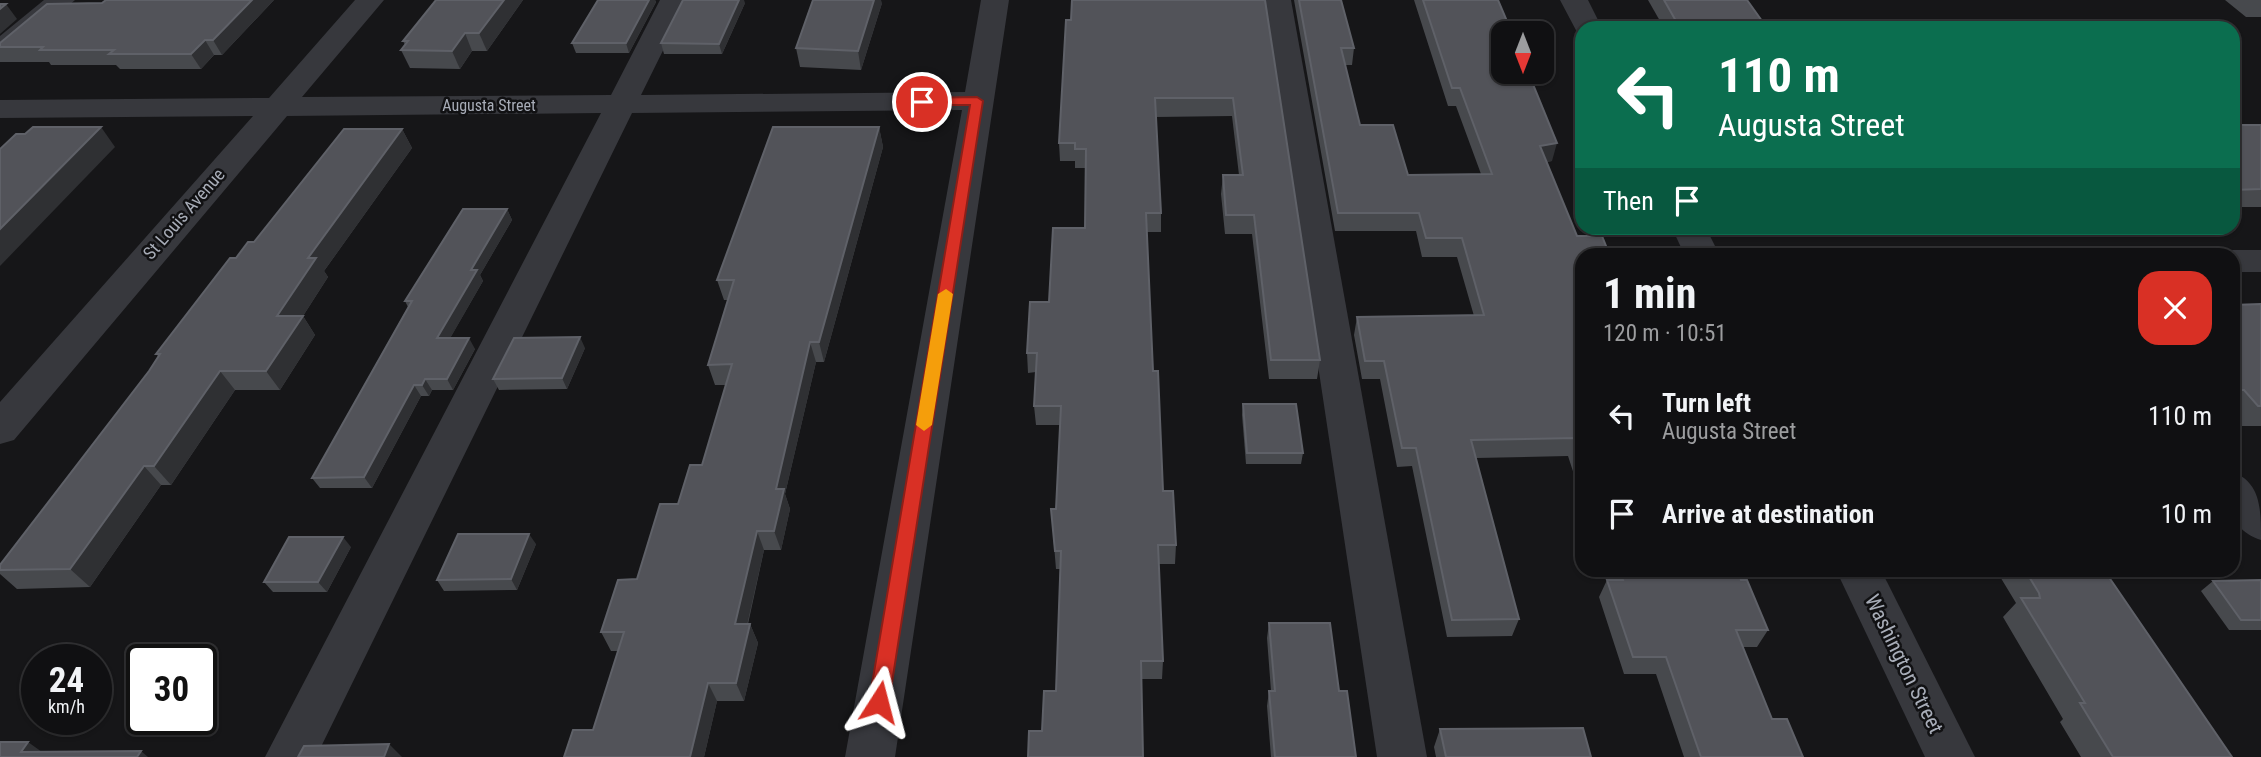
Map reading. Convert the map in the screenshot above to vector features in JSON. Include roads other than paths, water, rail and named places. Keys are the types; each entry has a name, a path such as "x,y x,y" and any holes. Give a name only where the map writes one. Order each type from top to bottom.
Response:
{"street":[{"path":"0,50 61,0"},
{"name":"St Louis Avenue","path":"0,429 370,0"},
{"path":"290,757 674,0"},
{"path":"870,757 995,0"},
{"path":"1278,0 1402,757"},
{"path":"1574,0 1584,21"},
{"name":"Augusta Street","path":"0,109 977,101"},
{"path":"2240,261 2261,261"},
{"path":"2240,497 2261,523"},
{"name":"Washington Street","path":"1861,577 1950,757"}]}
